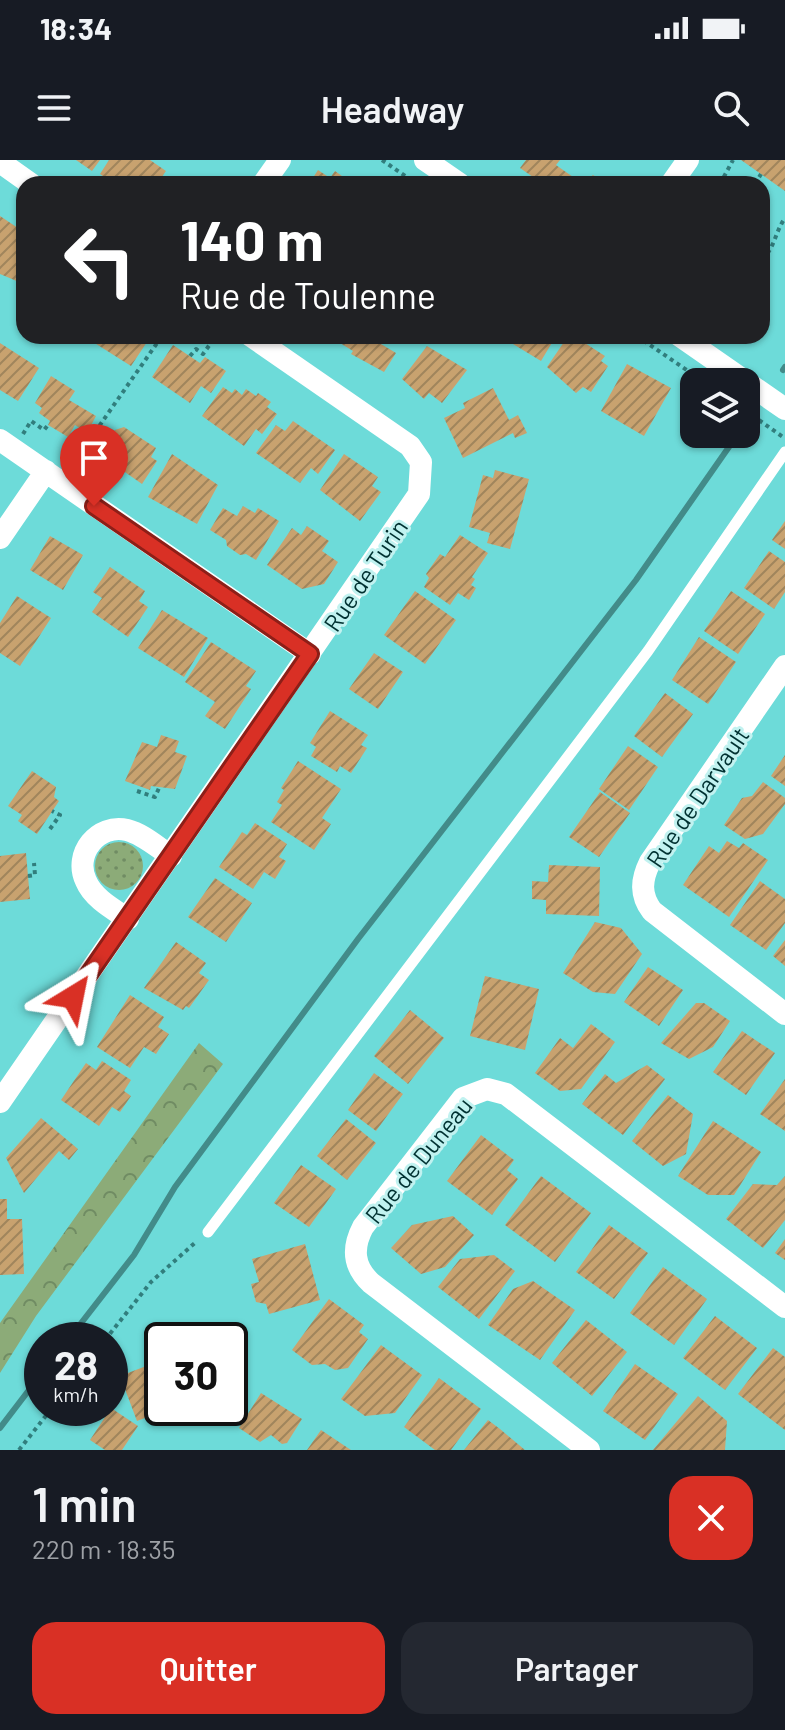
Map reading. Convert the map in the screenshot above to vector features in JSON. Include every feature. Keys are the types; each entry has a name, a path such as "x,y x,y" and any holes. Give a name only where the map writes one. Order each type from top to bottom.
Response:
{"street":[{"path":"425,160 448,176"},
{"path":"0,162 20,176"},
{"name":"Rue de Turin","path":"0,1102 414,503 422,484 421,462 410,446 263,344"},
{"path":"692,344 785,409"},
{"path":"6,444 57,471 310,654"},
{"path":"0,538 57,471"},
{"name":"Rue de Darvault","path":"785,666 650,862 642,881 646,903 652,911 785,1014"},
{"path":"128,919 87,884 82,863 90,842 107,831 129,830 171,856"},
{"name":"Rue de Duneau","path":"589,1450 371,1283 357,1266 355,1246 363,1227 463,1098 487,1089 506,1094 785,1307"}],"lane":[{"path":"208,1232 648,651 785,452"}],"path":[{"path":"382,160 405,176"},
{"path":"770,250 775,245 776,231 785,218"},
{"path":"57,471 156,344"},
{"path":"190,356 196,349 203,354 210,344"},
{"path":"649,344 684,368"},
{"path":"6,444 31,421 44,430 48,425"},
{"path":"760,421 785,438"},
{"path":"137,791 155,797 159,788"},
{"path":"50,829 60,815 52,811"},
{"path":"28,876 35,875 34,863"},
{"path":"119,1322 151,1282 208,1232"},
{"path":"19,1450 38,1426"}],"green space":[{"path":"119,842 136,849 143,866 136,883 119,890 102,883 95,866 102,849"},
{"path":"199,1043 223,1064 32,1322 24,1322 24,1335 0,1373 0,1323"}],"building":[{"path":"76,160 100,160 92,171"},
{"path":"109,160 150,160 166,171 163,176 100,174"},
{"path":"526,160 560,160 556,165 572,176 532,176 520,168"},
{"path":"741,160 785,160 785,191 770,180 770,176 761,174"},
{"path":"0,216 16,227 16,281 0,274"},
{"path":"0,343 39,368 18,401 0,390"},
{"path":"96,344 146,344 131,366"},
{"path":"342,344 381,344 396,353 384,372 351,354 353,351"},
{"path":"513,344 551,344 541,361"},
{"path":"563,344 586,344 605,356 601,361 608,366 591,392 583,387 576,393 547,367"},
{"path":"173,345 200,363 205,357 226,371 211,393 201,386 190,403 152,377"},
{"path":"427,346 467,370 442,403 429,393 424,399 402,379"},
{"path":"627,364 671,388 644,436 601,411"},
{"path":"51,376 75,391 69,400 96,416 87,433 75,425 68,437 48,425 50,421 39,413 42,408 35,403"},
{"path":"223,387 232,393 235,389 242,395 246,389 256,396 258,393 271,402 267,407 277,414 262,434 256,429 244,446 202,416"},
{"path":"493,388 509,420 518,415 527,433 515,438 513,433 463,458 444,418 465,408 463,403"},
{"path":"293,421 335,450 318,474 311,468 300,483 256,453 276,425 285,431"},
{"path":"124,427 156,448 151,457 157,461 142,484 122,470 107,467 109,461 99,454 115,430"},
{"path":"172,454 218,485 197,524 148,497"},
{"path":"344,454 378,477 372,486 381,492 360,521 320,490"},
{"path":"495,470 529,479 510,549 487,543 490,533 469,527 483,475 493,478"},
{"path":"243,506 255,513 258,508 279,521 256,560 246,554 240,555 227,546 226,540 210,530 223,508 237,516"},
{"path":"785,521 785,549 772,540"},
{"path":"307,526 329,541 322,551 338,562 324,584 302,589 267,565 292,528 301,535"},
{"path":"460,535 488,553 472,577 475,579 471,585 476,588 469,600 458,593 450,605 424,587 429,578 426,574 440,554 445,557"},
{"path":"50,536 83,555 63,590 30,570"},
{"path":"769,551 785,562 785,592 774,609 744,588"},
{"path":"110,567 145,591 139,601 148,607 128,637 92,612 102,598 93,592"},
{"path":"415,591 456,620 425,664 384,635"},
{"path":"731,591 765,614 738,654 704,631"},
{"path":"17,596 51,618 20,666 0,653 0,623"},
{"path":"162,610 208,638 184,677 138,648"},
{"path":"699,637 736,662 708,704 672,680"},
{"path":"211,642 256,671 246,686 251,689 225,729 205,716 215,702 185,682"},
{"path":"374,653 403,672 378,709 349,689"},
{"path":"665,693 693,714 662,757 634,736"},
{"path":"330,711 368,735 361,745 367,748 351,773 340,766 337,772 311,756 316,747 310,743"},
{"path":"161,735 179,741 175,752 187,756 175,789 151,786 150,790 125,781 142,742 157,747"},
{"path":"628,746 658,767 629,810 599,789"},
{"path":"785,755 785,786 771,776"},
{"path":"298,761 341,789 322,818 331,824 314,850 271,822 282,805 277,802 284,790 281,788"},
{"path":"32,771 56,787 54,797 59,801 37,834 18,821 22,815 8,806"},
{"path":"763,782 785,798 785,804 763,834 745,839 724,825 742,798 752,796"},
{"path":"600,792 630,813 599,857 569,837"},
{"path":"255,823 287,844 279,857 286,861 275,879 264,872 253,889 219,867 242,832 247,835"},
{"path":"727,841 739,848 743,843 768,860 729,917 683,885 709,846 719,853"},
{"path":"26,853 30,899 0,902 0,856"},
{"path":"549,865 600,867 599,916 546,914 546,900 532,899 532,881 548,882"},
{"path":"215,878 252,903 226,942 188,917"},
{"path":"760,881 785,899 785,923 766,950 730,925"},
{"path":"595,922 621,928 642,954 615,994 593,992 563,973"},
{"path":"785,940 785,966 773,956"},
{"path":"176,942 206,963 199,973 209,980 189,1008 186,1006 183,1010 144,988"},
{"path":"648,967 683,990 659,1026 624,1002"},
{"path":"485,976 539,989 525,1050 470,1036"},
{"path":"130,995 164,1017 158,1027 169,1034 156,1054 144,1047 130,1068 97,1047"},
{"path":"696,1003 704,1003 730,1021 713,1047 689,1059 661,1043"},
{"path":"410,1010 444,1038 408,1084 374,1056"},
{"path":"591,1024 615,1042 581,1089 560,1091 535,1073 560,1038 573,1048"},
{"path":"742,1031 775,1053 746,1095 713,1072"},
{"path":"102,1061 131,1080 124,1091 131,1096 120,1112 112,1107 99,1126 61,1100 86,1063 96,1070"},
{"path":"647,1065 665,1079 623,1135 582,1104 605,1074 616,1083"},
{"path":"374,1073 403,1094 376,1131 348,1110"},
{"path":"785,1079 785,1131 760,1114"},
{"path":"668,1095 693,1114 686,1154 663,1166 632,1141"},
{"path":"41,1118 78,1149 69,1160 59,1151 24,1193 6,1158"},
{"path":"346,1119 376,1143 347,1180 317,1156"},
{"path":"713,1121 761,1152 734,1195 708,1195 678,1176"},
{"path":"481,1135 514,1160 507,1170 518,1179 492,1215 447,1181"},
{"path":"301,1165 336,1189 309,1227 274,1203"},
{"path":"541,1176 591,1213 555,1262 505,1225"},
{"path":"785,1176 785,1220 763,1248 726,1219 753,1184 777,1185"},
{"path":"0,1199 7,1199 7,1219 22,1219 24,1274 0,1275"},
{"path":"453,1216 474,1235 445,1267 421,1274 391,1248 412,1225"},
{"path":"609,1225 648,1253 614,1299 576,1272"},
{"path":"785,1239 785,1260 775,1253"},
{"path":"305,1244 320,1300 269,1314 266,1304 256,1302 251,1284 259,1282 252,1259"},
{"path":"494,1255 515,1271 479,1319 438,1287 460,1259"},
{"path":"663,1267 707,1299 674,1345 630,1313"},
{"path":"533,1281 575,1310 540,1360 488,1325 513,1289"},
{"path":"329,1299 364,1325 359,1332 368,1339 348,1368 335,1370 325,1364 312,1365 292,1350"},
{"path":"715,1316 757,1348 725,1390 683,1358"},
{"path":"586,1320 627,1352 592,1396 552,1363"},
{"path":"381,1345 422,1375 395,1413 365,1416 341,1399"},
{"path":"773,1348 785,1357 785,1430 738,1394"},
{"path":"635,1364 678,1394 645,1440 603,1411"},
{"path":"144,1367 144,1418 137,1421 128,1397 128,1373"},
{"path":"439,1378 481,1409 451,1450 435,1450 404,1427"},
{"path":"261,1393 302,1419 287,1443 282,1444 271,1435 260,1442 239,1428 248,1426 248,1414"},
{"path":"698,1396 727,1421 725,1450 653,1450"},
{"path":"128,1419 138,1426 122,1450 105,1450 90,1440 99,1426 128,1426"},
{"path":"488,1420 500,1429 525,1450 464,1450"},
{"path":"321,1430 351,1450 307,1450"}],"waterway":[{"path":"82,1322 134,1255 175,1187 358,939 636,580 728,448"},
{"path":"0,1428 24,1397"}],"route":[{"path":"73,997 310,654 94,506"}]}
